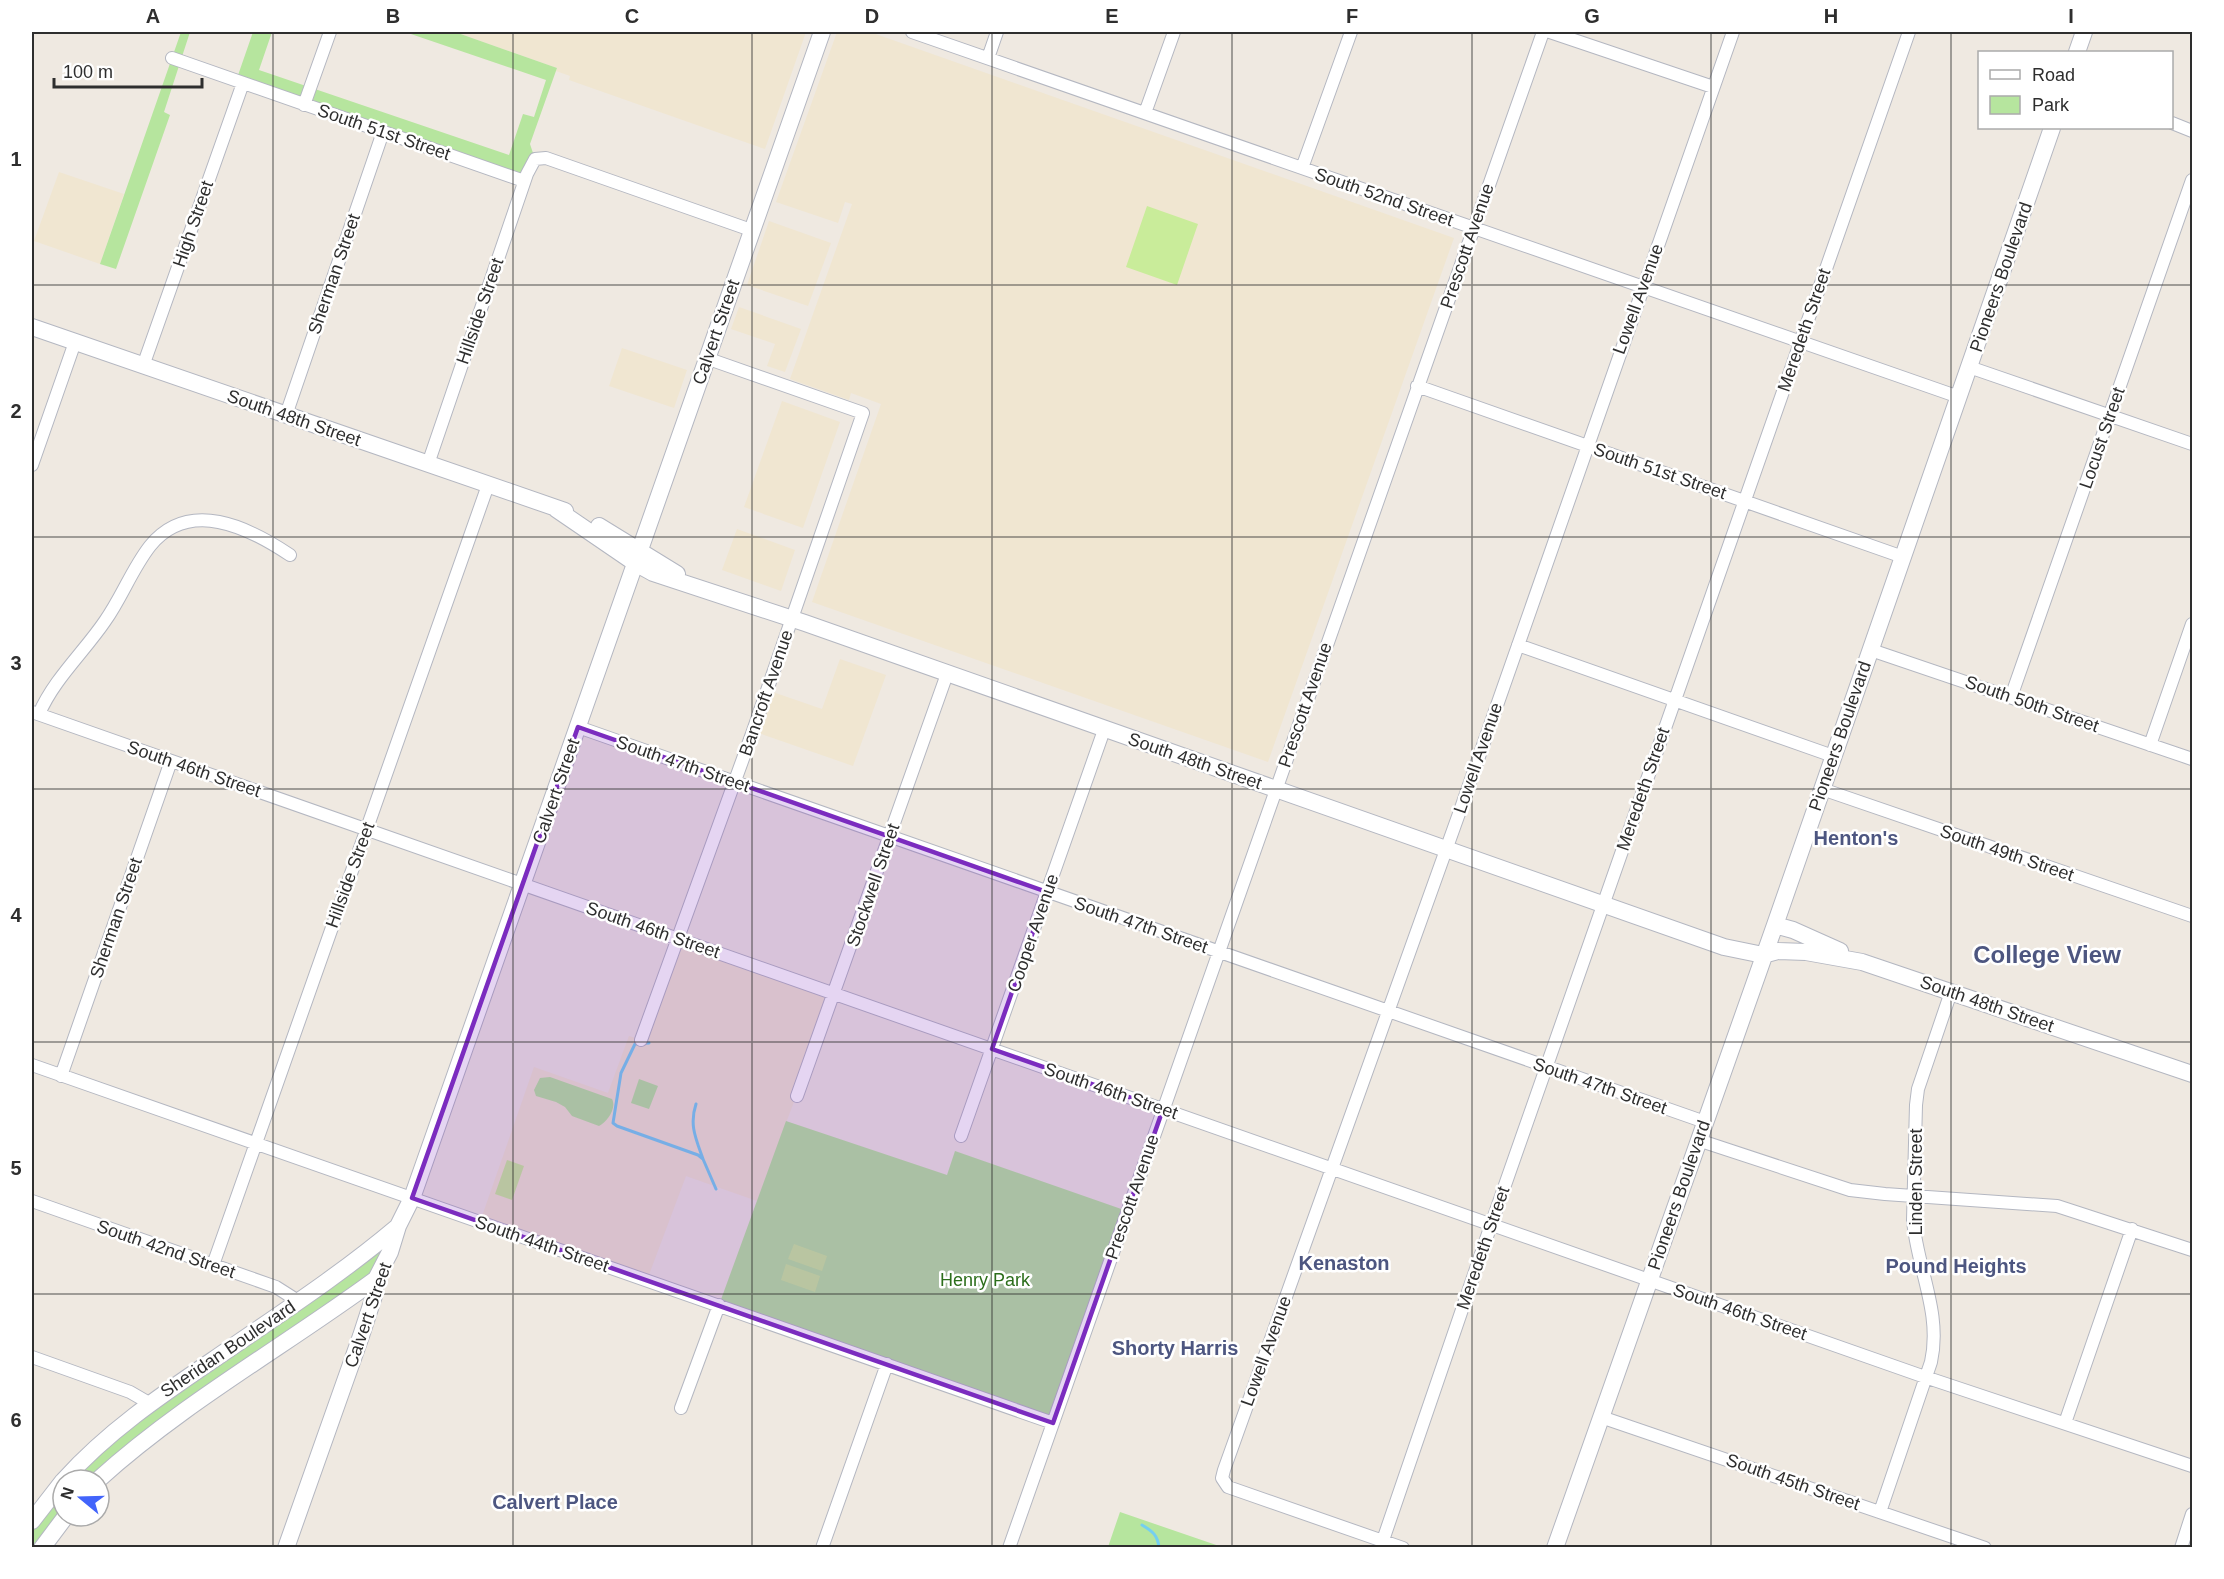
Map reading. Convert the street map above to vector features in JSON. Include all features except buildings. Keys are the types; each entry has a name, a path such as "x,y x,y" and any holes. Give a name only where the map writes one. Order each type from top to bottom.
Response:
{"main road":[{"name":"Calvert Street","path":"286,1548 364,1327 374,1296 376,1279 390,1252 412,1198 822,32"},
{"path":"2077,51 2084,32"},
{"name":"Pioneers Boulevard","path":"1555,1548 1698,1140 1770,950 1775,925 2052,129"},
{"name":"South 48th Street","path":"32,327 594,523 637,557 696,586 1724,947 1812,952 1847,957 2192,1071"},
{"path":"1775,925 1830,945 1847,957"},
{"name":"Sheridan Boulevard","path":"77,1468 149,1403 350,1266 399,1226"},
{"name":"Sheridan Boulevard","path":"111,1468 179,1416 376,1279"},
{"name":"Sheridan Boulevard","path":"32,1521 51,1497"},
{"path":"42,1548 57,1528"}],"street":[{"path":"304,105 330,32"},
{"name":"South 52nd Street","path":"912,32 1959,397"},
{"path":"988,58 997,32"},
{"path":"1145,113 1174,32"},
{"path":"1302,168 1351,32"},
{"name":"Prescott Avenue","path":"1009,1548 1543,32"},
{"path":"1551,32 1713,87"},
{"name":"Lowell Avenue","path":"1382,1544 1236,1491 1224,1483 1222,1478 1733,32"},
{"name":"Meredeth Street","path":"1382,1544 1602,904 1909,32"},
{"name":"South 51st Street","path":"172,58 524,181"},
{"name":"High Street","path":"143,366 243,83"},
{"path":"2173,123 2193,131"},
{"name":"Sherman Street","path":"286,415 383,132"},
{"name":"Hillside Street","path":"429,464 524,181 535,159 546,158 751,230"},
{"name":"Locust Street","path":"2011,697 2193,180"},
{"path":"32,465 75,342"},
{"name":"Bancroft Avenue","path":"641,1040 735,782 863,412 706,358"},
{"path":"1970,367 2193,444"},
{"name":"South 51st Street","path":"1417,386 1903,557"},
{"name":"Hillside Street","path":"213,1265 488,485"},
{"path":"35,713 92,640 114,609 150,546 163,533 188,521 201,519 218,522 256,535 290,555"},
{"path":"2150,745 2193,624"},
{"path":"1518,645 1833,756"},
{"name":"South 50th Street","path":"1870,650 2193,759"},
{"name":"Stockwell Street","path":"797,1096 947,674"},
{"name":"South 46th Street","path":"35,713 1925,1377 2193,1466"},
{"name":"South 47th Street","path":"578,727 1705,1122"},
{"name":"Cooper Avenue","path":"961,1136 1104,730"},
{"name":"Sherman Street","path":"61,1076 171,761"},
{"name":"South 49th Street","path":"1822,789 2193,916"},
{"name":"Linden Street","path":"1880,1512 1933,1354 1935,1332 1915,1239 1913,1195 1918,1089 1951,992"},
{"name":"South 44th Street","path":"32,1065 1053,1423"},
{"path":"1698,1140 1850,1190 2057,1206 2193,1250"},
{"name":"South 42nd Street","path":"32,1202 276,1287 298,1301"},
{"path":"2065,1424 2132,1229"},
{"path":"681,1408 719,1305"},
{"path":"32,1357 130,1392 149,1403"},
{"path":"822,1548 887,1364"},
{"name":"South 45th Street","path":"1601,1417 1985,1548"},
{"path":"2181,1548 2193,1514"},
{"path":"1382,1544 1403,1548"}],"highlighted area":[{"path":"578,727 1047,892 992,1049 1163,1109 1053,1423 412,1198"}],"shaded area":[{"path":"455,32 806,32 765,149 569,80 570,76 556,71 557,68"},
{"path":"837,32 870,32 1454,238 1268,762 812,602 881,404 851,393 849,400 790,379 852,204 845,202 838,223 776,202"},
{"path":"59,172 124,194 100,264 34,241"},
{"path":"769,221 831,243 808,306 747,285"},
{"path":"739,307 801,329 785,372 767,366 775,344 731,329"},
{"path":"622,348 687,370 674,408 609,386"},
{"path":"782,401 840,422 803,528 744,507"},
{"path":"737,529 795,550 781,591 722,570"},
{"path":"840,659 886,675 853,766 753,731 767,690 822,709"},
{"path":"679,939 834,994 757,1201 686,1176 647,1280 480,1222 534,1067 608,1093 629,1036 641,1040"}],"green space":[{"path":"181,32 190,32 164,112 170,115 116,269 100,264"},
{"path":"253,32 272,32 259,70 509,155 523,114 534,117 546,80 405,32 455,32 557,68 530,144 535,159 524,181 236,81"},
{"path":"1147,206 1198,224 1177,285 1126,267"},
{"path":"550,1077 612,1099 613,1106 608,1118 599,1126 572,1116 565,1107 556,1102 536,1096 534,1090 540,1078"},
{"path":"639,1079 658,1086 649,1109 631,1103"},
{"name":"Henry Park","path":"786,1121 947,1175 955,1151 1127,1211 1053,1423 719,1305"},
{"path":"507,1160 524,1166 512,1200 495,1194"},
{"path":"398,1226 382,1267 111,1470 111,1468 75,1468"},
{"path":"794,1244 827,1256 822,1271 788,1259"},
{"path":"786,1264 820,1276 815,1292 781,1280"},
{"path":"51,1496 51,1528 55,1528 42,1547 32,1548 32,1521"},
{"path":"1120,1512 1222,1547 1108,1547"}],"waterway":[{"path":"649,1043 635,1044 621,1073 613,1123 698,1155 703,1159 716,1189"},
{"path":"696,1104 693,1125 703,1159"},
{"path":"1142,1525 1154,1534 1159,1548"}],"district":[{"name":"Henton's","path":"1856,838"},
{"name":"College View","path":"2047,955"},
{"name":"Kenaston","path":"1344,1263"},
{"name":"Pound Heights","path":"1956,1266"},
{"name":"Shorty Harris","path":"1175,1348"},
{"name":"Calvert Place","path":"555,1502"}]}
